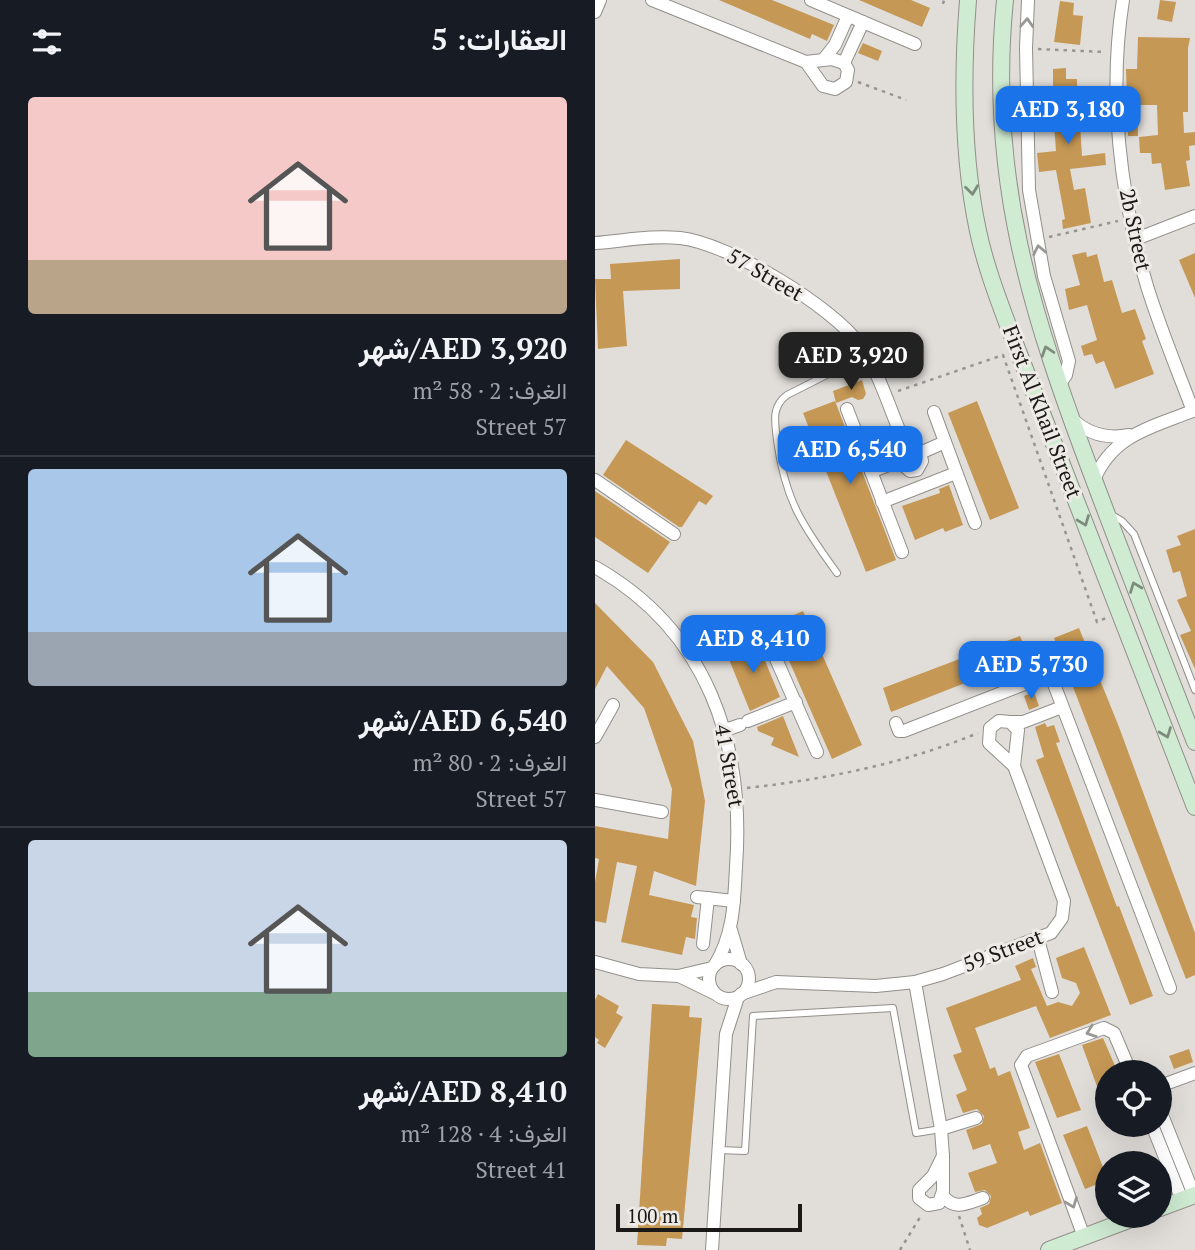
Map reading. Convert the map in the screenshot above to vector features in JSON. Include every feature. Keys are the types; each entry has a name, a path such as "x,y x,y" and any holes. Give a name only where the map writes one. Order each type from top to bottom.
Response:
{"main road":[{"name":"First Al Khail Street","path":"968,0 965,66 967,146 983,253 1009,328 1195,807"},
{"name":"First Al Khail Street","path":"1005,0 1000,100 1005,168 1030,294 1070,418 1195,742"},
{"path":"1128,632 1138,627 1144,631 1171,696 1182,710"},
{"path":"1172,1204 1190,1197"},
{"path":"1049,1250 1108,1228"}],"street":[{"path":"595,12 600,0"},
{"path":"652,0 806,62 837,59 844,63 848,78 839,88 827,88 806,62"},
{"path":"811,0 915,44"},
{"path":"1028,0 1028,172 1044,276 1069,361 1066,374 1059,385"},
{"name":"2b Street","path":"1123,0 1118,53 1119,136 1132,218 1153,305 1194,411"},
{"path":"823,60 835,45 848,16"},
{"path":"844,63 863,22"},
{"path":"1136,239 1195,216"},
{"name":"57 Street","path":"595,243 673,237 715,246 748,262 827,313 853,337 866,355 902,437"},
{"path":"846,409 902,552"},
{"path":"1070,418 1095,433 1114,437 1133,434 1194,411"},
{"path":"933,412 975,523"},
{"path":"1094,480 1109,453 1133,434"},
{"path":"902,437 920,453 922,461 917,470 907,469 901,460 902,437"},
{"path":"920,453 945,442"},
{"path":"871,472 901,460"},
{"path":"883,502 956,473"},
{"path":"595,480 674,534"},
{"name":"41 Street","path":"595,567 637,595 680,642 708,687 725,730 737,789 738,838 731,930 714,967"},
{"path":"769,643 817,752"},
{"path":"1041,650 1170,988"},
{"path":"896,723 899,731 904,731 1050,674"},
{"path":"725,730 796,702"},
{"path":"595,737 613,705"},
{"path":"1014,766 989,743 990,728 999,722 1023,722 1064,711"},
{"path":"1014,766 1014,750 1019,733 1064,711"},
{"path":"1010,722 1019,733"},
{"name":"59 Street","path":"740,996 776,982 876,986 915,982 1051,933 1062,918 1064,901 1014,766"},
{"path":"595,800 662,812"},
{"path":"703,944 702,898 734,901"},
{"name":"41 Street","path":"731,930 742,965"},
{"path":"1038,939 1052,992"},
{"path":"595,962 639,974 678,976 714,967 728,960 742,965 748,978 747,987 740,996 726,1034 712,1250"},
{"name":"59 Street","path":"742,965 776,982"},
{"path":"714,967 709,981 716,995 726,1034"},
{"path":"678,976 727,999 740,996"},
{"path":"915,982 941,1129 943,1156 943,1196 936,1205 928,1205 921,1201 919,1190 933,1176 943,1156"},
{"path":"1084,1237 1021,1065 1027,1056 1104,1028 1114,1033 1125,1060"},
{"path":"1172,1082 1195,1073"},
{"path":"941,1129 977,1118"},
{"path":"1158,1137 1190,1197"},
{"path":"1169,1137 1190,1197"},
{"path":"943,1196 955,1206 983,1198"}],"lane":[{"path":"837,573 802,525 787,493 775,412 781,399 787,395 866,355"},
{"path":"1106,513 1122,521 1134,534 1195,690"},
{"path":"718,1150 745,1151 753,1016 893,1008 916,1133 941,1129"}],"path":[{"path":"1026,48 1118,53"},
{"path":"848,78 906,100"},
{"path":"1037,240 1132,218"},
{"path":"884,396 1003,355 1097,622 1120,613"},
{"path":"737,789 856,772 925,753 990,728"},
{"path":"900,1250 928,1205"},
{"path":"955,1206 970,1250"}],"building":[{"path":"719,0 772,0 834,25 827,41 812,34 810,39"},
{"path":"859,0 911,0 930,8 922,27"},
{"path":"1160,0 1176,2 1172,22 1157,19"},
{"path":"1060,1 1074,3 1073,15 1083,16 1080,45 1054,42"},
{"path":"1138,37 1190,38 1188,112 1183,112 1184,133 1195,132 1195,145 1189,146 1190,160 1186,161 1190,186 1165,190 1161,163 1152,164 1151,153 1140,153 1139,137 1158,135 1157,105 1137,105 1138,136 1128,136 1126,69 1137,69"},
{"path":"863,43 882,51 878,61 858,53"},
{"path":"1066,68 1066,79 1077,79 1077,101 1101,100 1101,110 1083,111 1083,124 1080,124 1082,156 1105,153 1106,165 1070,169 1074,190 1085,188 1091,223 1063,229 1062,220 1065,219 1056,170 1039,172 1037,153 1056,151 1054,124 1037,125 1037,113 1041,113 1041,102 1053,102 1053,69"},
{"path":"1086,252 1087,257 1097,254 1104,282 1112,280 1122,313 1135,309 1146,339 1142,341 1154,374 1115,389 1104,361 1096,364 1092,354 1084,356 1081,346 1097,340 1087,305 1069,310 1065,289 1080,285 1072,255"},
{"path":"1195,253 1195,298 1179,260"},
{"path":"680,259 680,289 623,291 627,346 598,349 595,279 611,279 610,264"},
{"path":"862,380 866,394 863,399 852,397 836,403 833,391"},
{"path":"835,401 896,560 866,572 803,413"},
{"path":"977,401 1019,508 990,520 948,413"},
{"path":"626,440 713,496 706,505 699,501 682,527 603,475"},
{"path":"949,485 963,525 945,532 943,528 915,540 902,506 940,493 939,489"},
{"path":"595,491 670,542 648,573 595,537"},
{"path":"1195,529 1195,669 1180,635 1191,631 1177,600 1187,596 1180,571 1173,573 1166,550 1181,545 1177,536"},
{"path":"595,603 653,662 693,741 705,801 696,886 654,871 649,895 694,905 691,917 697,918 695,939 686,937 682,955 621,942 637,866 617,862 606,923 595,921 595,882 599,859 595,858 595,826 668,839 672,789 644,708 607,666 595,689"},
{"path":"803,611 862,745 832,759 773,624"},
{"path":"1079,628 1119,727 1195,933 1195,975 1186,979 1054,638"},
{"path":"1020,636 1029,658 891,712 883,688"},
{"path":"756,639 780,697 750,711 726,652"},
{"path":"1034,692 1039,706 1029,710 1024,696"},
{"path":"783,716 799,757 771,745 774,738 758,731 757,727"},
{"path":"1045,723 1047,727 1054,725 1060,742 1056,743 1153,996 1130,1005 1036,760 1044,757 1035,727"},
{"path":"1084,947 1111,1015 1050,1038 1036,1006 975,1028 990,1069 995,1067 998,1076 1010,1071 1030,1128 1018,1132 1024,1150 1040,1143 1062,1203 1030,1216 1028,1211 987,1228 979,1225 977,1218 982,1214 980,1208 989,1204 991,1196 985,1190 975,1192 968,1173 997,1163 990,1144 973,1150 966,1130 982,1124 984,1116 977,1109 963,1113 956,1095 967,1090 953,1055 962,1052 946,1008 1021,980 1015,966 1033,958 1036,967 1031,969 1047,1006 1058,1002 1072,1006 1080,993 1076,983 1062,978 1056,958"},
{"path":"598,994 619,1006 616,1013 623,1017 605,1048 597,1043 599,1040 595,1037 595,1000"},
{"path":"652,1004 690,1006 689,1017 702,1018 682,1239 667,1238 666,1246 637,1245"},
{"path":"1103,1038 1112,1060 1095,1060 1095,1081 1082,1045"},
{"path":"1189,1049 1193,1062 1174,1069 1169,1056"},
{"path":"1059,1054 1081,1110 1057,1118 1035,1062"},
{"path":"1087,1126 1097,1151 1095,1185 1085,1189 1063,1135"}]}
